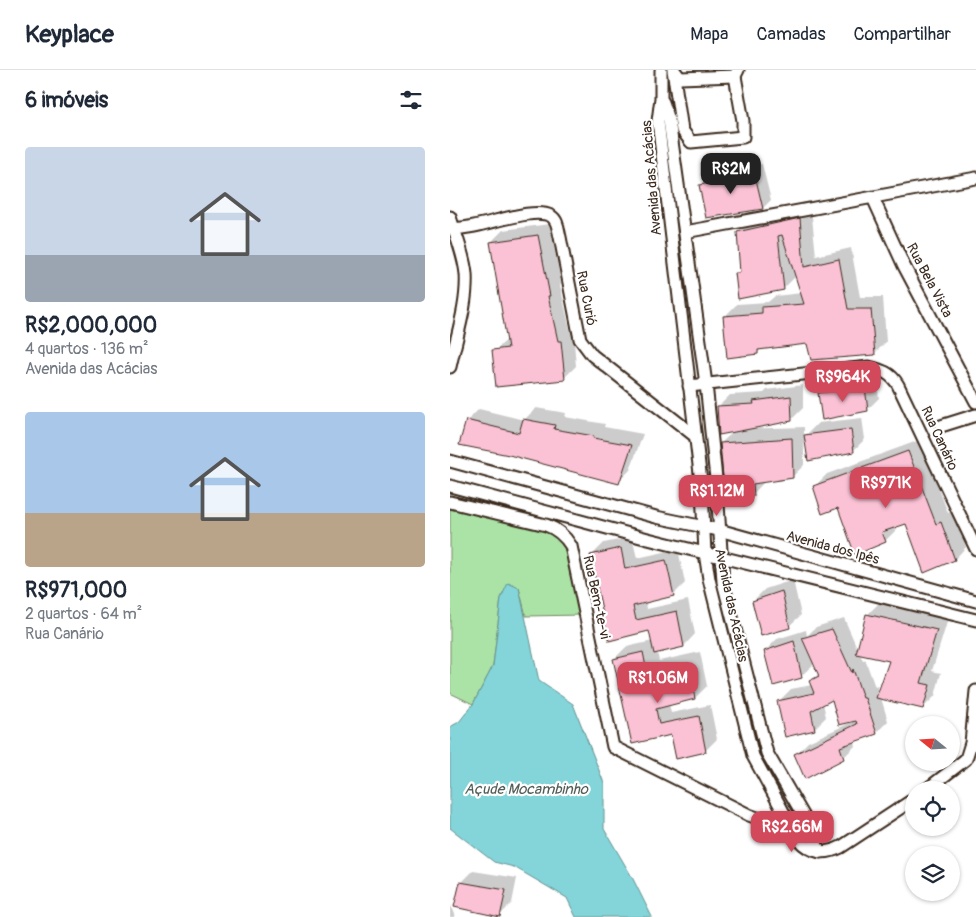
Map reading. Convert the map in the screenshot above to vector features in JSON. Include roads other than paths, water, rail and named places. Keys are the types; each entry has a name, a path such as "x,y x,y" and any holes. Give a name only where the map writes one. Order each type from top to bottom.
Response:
{"street":[{"path":"661,70 661,98"},
{"path":"673,70 680,78 737,73 743,137 690,142 682,130 673,70"},
{"name":"Avenida das Acácias","path":"661,98 668,120 686,232 706,384 723,582 767,753 810,829 820,852"},
{"name":"Avenida das Acácias","path":"661,98 658,121 702,490 705,553 709,579 754,756 803,845 820,852"},
{"path":"686,232 976,178"},
{"name":"Rua Bela Vista","path":"873,198 904,266 976,402"},
{"name":"Rua Curió","path":"451,224 529,215 544,214 552,217 556,222 560,237 578,329 584,346 592,355 695,436"},
{"path":"450,367 466,292 462,251 451,224"},
{"name":"Rua Canário","path":"706,384 869,367 885,371 893,377 898,385 976,549"},
{"path":"689,386 706,384"},
{"path":"941,426 976,415"},
{"name":"Avenida dos Ipês","path":"450,461 704,528 719,530 976,602"},
{"path":"450,486 720,557 976,620"},
{"name":"Rua Bem-te-vi","path":"450,502 546,525 558,530 568,540 571,546 613,747 749,815 795,833 810,829"},
{"path":"938,781 966,759 971,743 976,691"},
{"path":"820,852 841,847 905,804"}],"water":[{"name":"Açude Mocambinho","path":"508,583 519,588 539,681 573,704 604,783 604,829 632,877 652,917 576,917 567,898 514,867 494,862 450,828 450,727 459,722 473,704 493,666 501,598"}]}
